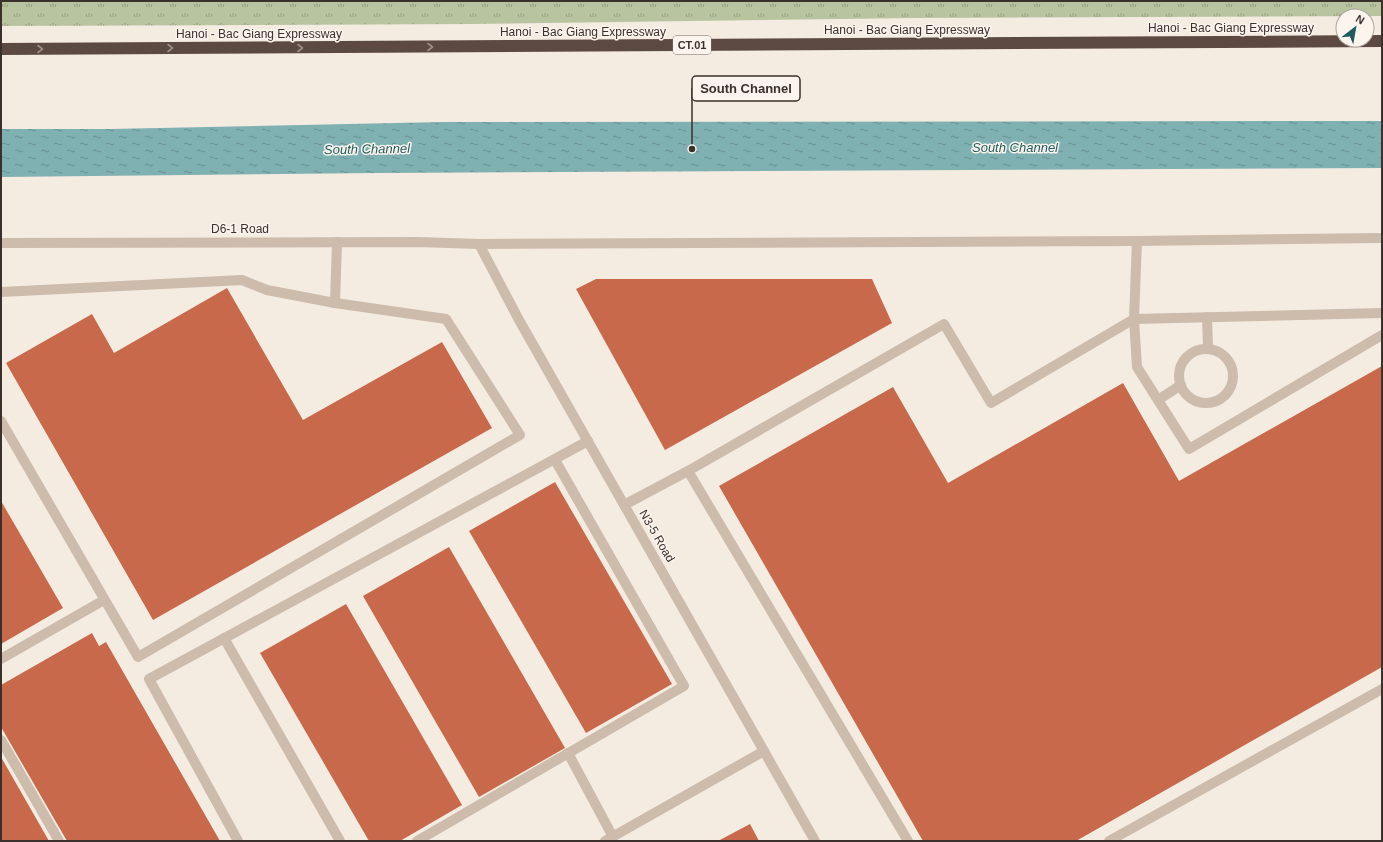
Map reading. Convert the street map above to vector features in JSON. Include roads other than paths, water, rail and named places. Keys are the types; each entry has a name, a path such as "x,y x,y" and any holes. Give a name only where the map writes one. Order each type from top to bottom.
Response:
{"highway":[{"name":"Hanoi - Bac Giang Expressway","path":"1,49 1382,41"}],"street":[{"name":"D6-1 Road","path":"1,243 418,242 479,244 1137,241 1382,238"},
{"path":"1137,241 1134,319 1137,367 1188,449 1382,335"},
{"path":"335,303 338,242"},
{"name":"N3-5 Road","path":"479,244 519,320 815,841"},
{"path":"1,292 242,280 267,290 335,303 446,319 520,435 138,657 1,421"},
{"path":"624,505 688,471 944,324 991,404 1134,319 1382,313"},
{"path":"1207,317 1208,348"},
{"path":"1208,348 1222,354 1232,366 1233,381 1226,395 1219,400 1201,402 1192,399 1185,393 1180,385 1180,367 1184,359 1191,353 1200,349 1208,348"},
{"path":"1158,400 1180,385"},
{"path":"238,841 149,679 588,441"},
{"path":"417,841 684,686 555,460"},
{"path":"688,471 908,841"},
{"path":"1,659 104,600"},
{"path":"224,638 340,841"},
{"path":"1109,841 1382,689"},
{"path":"1,740 59,841"},
{"path":"568,754 609,839 764,752"}],"water":[{"name":"South Channel","path":"1382,121 1382,168 376,173 1,177 1,129 111,129 444,122"}],"place":[{"name":"South Channel","path":"692,149"}]}
